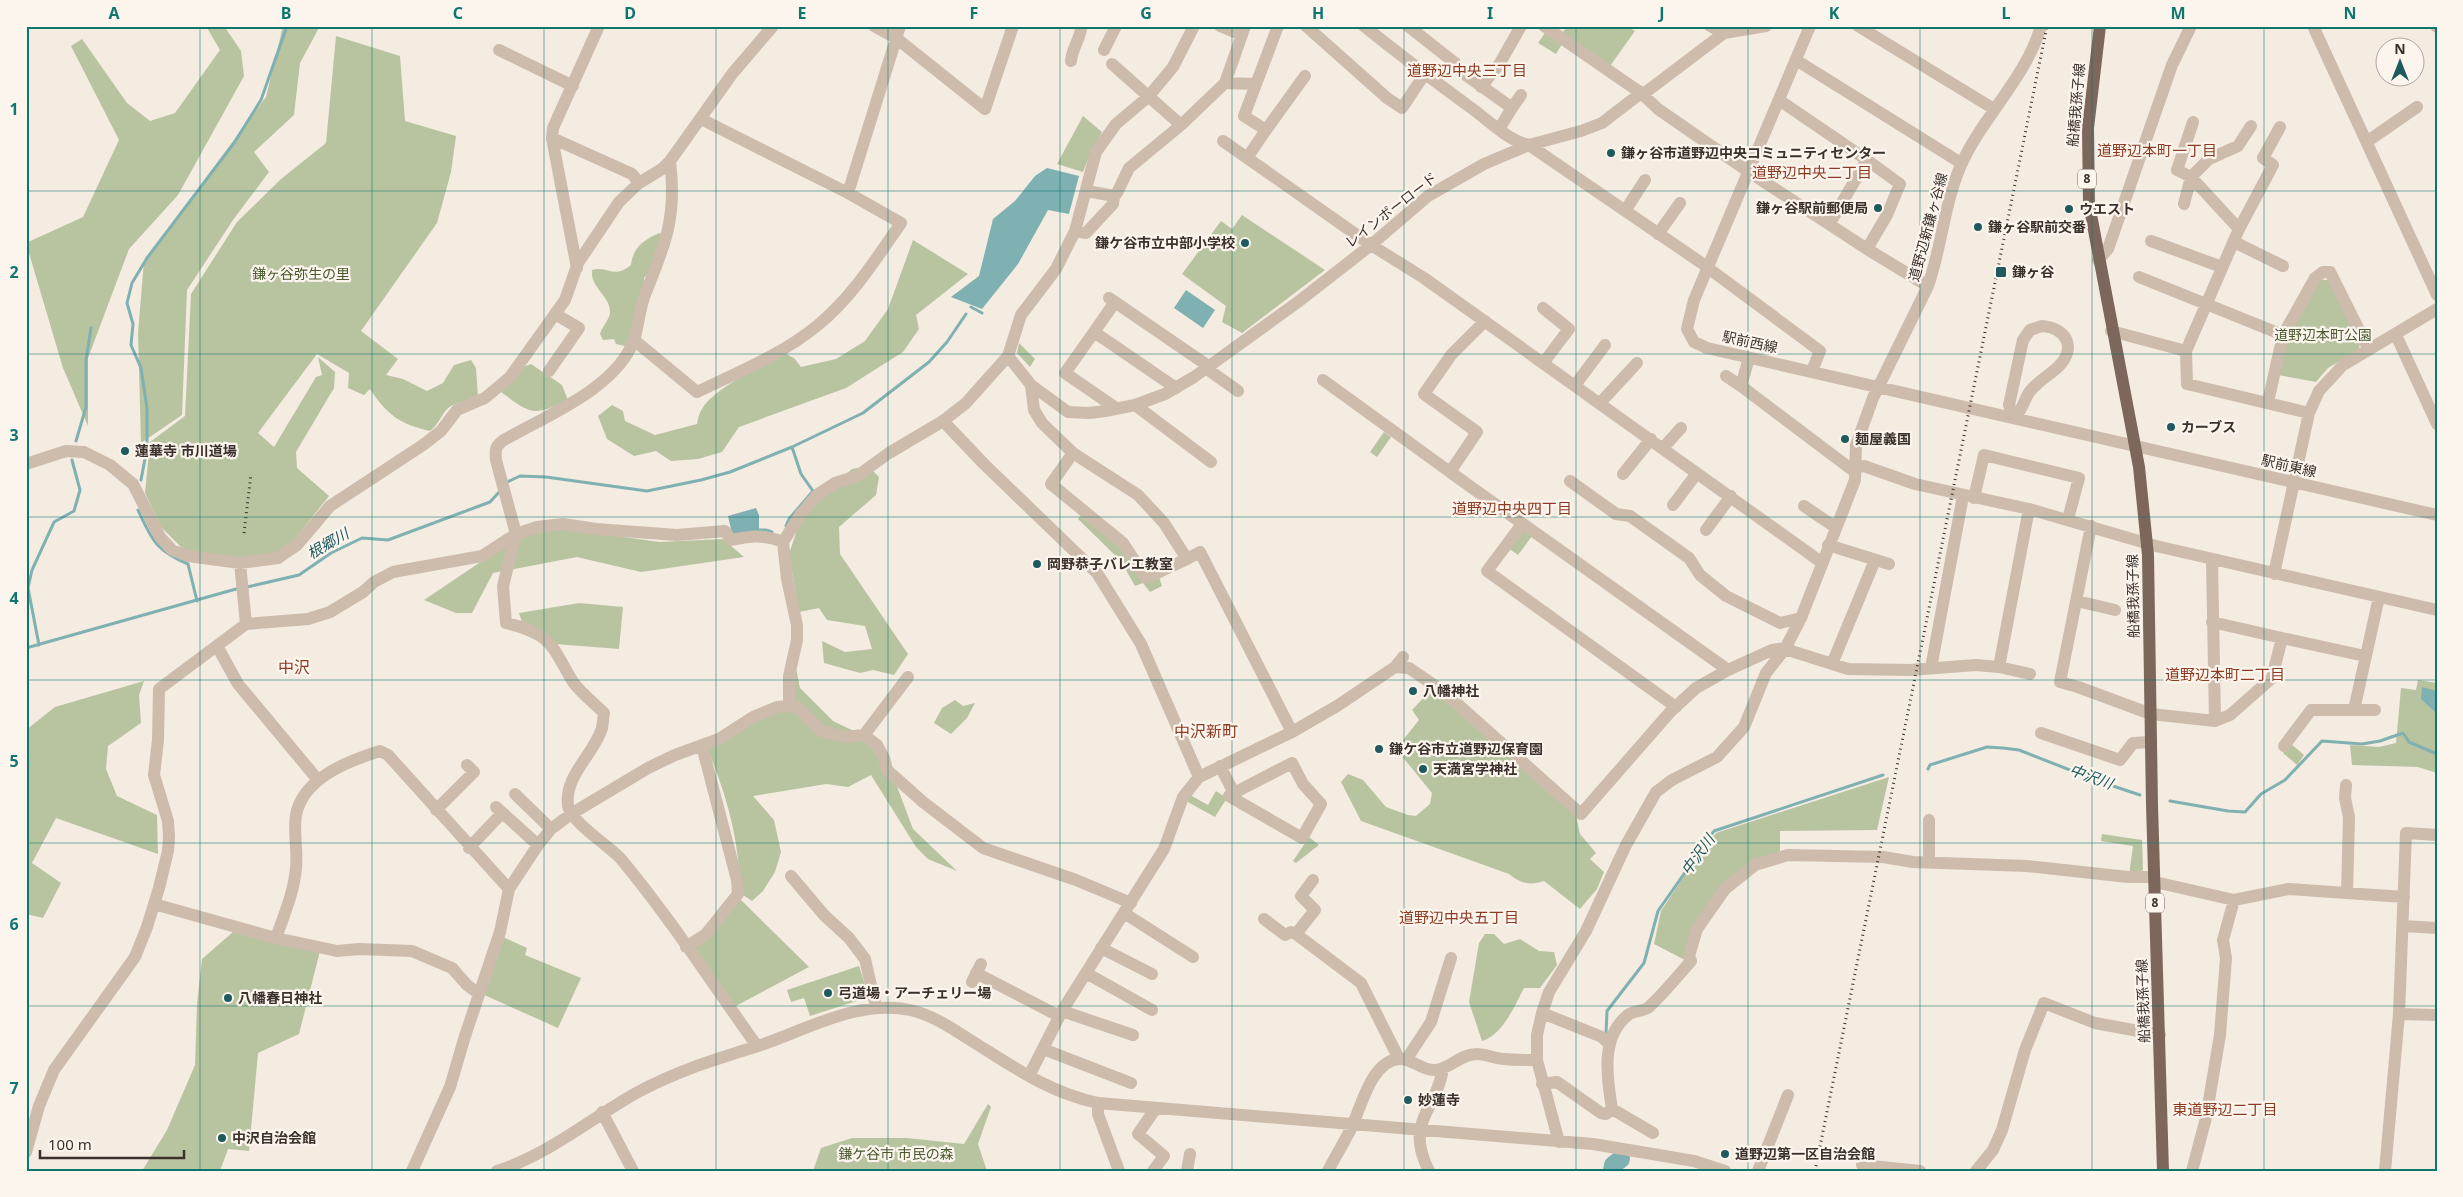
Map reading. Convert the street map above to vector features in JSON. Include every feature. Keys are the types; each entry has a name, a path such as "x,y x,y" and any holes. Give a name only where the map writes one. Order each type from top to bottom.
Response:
{"main road":[{"name":"船橋我孫子線","path":"2100,26 2089,108 2087,147 2089,204 2111,331 2135,445 2147,544 2163,1171"}],"street":[{"path":"577,268 552,138 553,128 599,26"},
{"path":"26,464 70,451 84,452 110,465 133,484 160,537 172,550 188,556 240,563 278,558 297,545 330,506 423,445 441,431 457,410 485,398 510,377 565,300 577,268 619,202 639,182 662,169 670,161 732,74 773,26"},
{"path":"874,26 898,32 985,109 1013,26"},
{"path":"1104,50 1116,26"},
{"path":"789,706 789,676 797,640 797,626 787,579 783,542 800,515 818,494 835,483 857,476 889,453 944,421 966,403 1008,356 1021,315 1056,269 1075,231 1096,152 1116,124 1148,97 1174,67 1194,26"},
{"path":"1075,231 1086,233 1113,204 1114,196 1129,168 1181,125 1225,83 1244,31 1220,26"},
{"path":"1266,130 1244,116 1278,26"},
{"path":"1306,26 1387,98 1402,108 1424,75"},
{"path":"1364,26 1424,75 1499,129 1520,143 1529,145 1625,211 1824,353 1812,371"},
{"path":"1408,26 1455,62 1459,70 1512,108"},
{"path":"1544,26 1641,93 1658,109 1749,172 1830,223 1867,249 1928,286"},
{"path":"1710,26 1724,33"},
{"name":"レインボーロード","path":"1008,356 1031,385 1068,412 1088,413 1135,404 1176,388 1298,302 1371,245 1428,196 1484,164 1529,145 1581,131 1602,122 1641,93 1646,92 1724,33 1766,26"},
{"name":"駅前西線","path":"1810,26 1688,316 1686,330 1694,342 1706,348 2135,445"},
{"path":"1858,26 1994,109"},
{"name":"道野辺新鎌ヶ谷線","path":"1559,1142 1537,1060 1538,1035 1542,1012 1549,992 1586,931 1626,845 1656,792 1672,780 1717,757 1744,727 1766,673 1785,649 1801,618 1855,480 1856,445 1879,387 1928,286 1935,267 1949,195 1961,163 2031,54 2041,26"},
{"path":"2098,260 2108,249 2172,65 2191,26"},
{"path":"2313,26 2368,141 2437,295"},
{"path":"1482,87 1500,62 1517,27"},
{"path":"1071,61 1072,51 1080,39 1082,30"},
{"path":"848,193 898,32"},
{"path":"499,50 573,86"},
{"path":"1796,60 1961,163"},
{"path":"1112,64 1181,125"},
{"path":"1247,158 1305,76"},
{"path":"1225,83 1256,84"},
{"path":"1499,129 1520,95"},
{"path":"1779,100 1900,184 1887,215 1867,249"},
{"path":"2368,141 2417,107"},
{"path":"634,340 697,392 792,344 819,325 839,305 901,224 848,193 701,119"},
{"path":"2193,122 2177,170 2191,177 2239,229"},
{"path":"2184,204 2191,177 2210,159 2238,146 2251,126"},
{"path":"2280,127 2263,158 2273,165 2239,229 2186,351 2187,384 2309,413"},
{"path":"552,138 632,174 639,182"},
{"path":"1223,142 1371,245 1424,278 1485,320 1822,562"},
{"path":"1830,223 1867,160"},
{"path":"670,161 672,198 669,230 663,252 644,295 634,340 622,361 584,396 497,444 496,460 516,534 503,586 506,623 538,633 551,644 574,684 604,713 602,728 573,779 567,795 571,814 619,857 662,910 686,948 757,1046"},
{"path":"1625,211 1645,180"},
{"path":"1087,191 1114,196"},
{"path":"1658,234 1680,203"},
{"path":"2151,241 2222,267"},
{"path":"2234,242 2283,266"},
{"path":"2268,402 2283,335 2316,278 2323,272 2330,272 2369,350"},
{"path":"2139,277 2283,335"},
{"path":"1116,408 1065,373 1094,332 1112,300 1204,363 1238,390"},
{"path":"1543,308 1569,329 1544,362"},
{"path":"2274,574 2309,413 2319,391 2343,365 2437,309"},
{"path":"549,371 579,328 555,314"},
{"path":"1450,472 1477,432 1424,394 1451,355 1485,320"},
{"path":"2036,327 2057,328 2066,338 2065,358 2061,364 2031,390 2027,395 2024,408 2014,418 2009,405 2023,340 2030,330 2036,327"},
{"path":"2111,331 2186,351"},
{"path":"1094,332 1176,388"},
{"path":"2396,335 2437,424"},
{"path":"1576,384 1605,345"},
{"path":"1741,386 1749,358"},
{"path":"1600,403 1637,363"},
{"path":"1726,376 1851,469 1864,466 1915,484 2068,519 2147,544 2437,610"},
{"path":"1323,380 1728,670"},
{"path":"1031,385 1034,410 1042,422 1073,453 1093,468 1138,495 1159,517 1187,559"},
{"path":"1135,404 1206,462"},
{"path":"944,421 984,464 1098,573 1141,644 1199,776"},
{"path":"1664,448 1681,428"},
{"path":"1623,474 1651,439"},
{"name":"駅前東線","path":"2135,445 2437,516"},
{"path":"1073,453 1051,484 1123,542 1146,578 1200,552 1292,732"},
{"path":"1931,668 1968,497 1984,454 2079,478 2068,519"},
{"path":"1673,505 1697,473"},
{"path":"1570,481 1616,514 1630,516 1689,558 1700,576 1726,596 1780,623 1801,618"},
{"path":"1706,530 1731,496"},
{"path":"1804,506 1836,527"},
{"path":"1998,667 2029,509"},
{"path":"26,1152 39,1106 54,1070 135,957 154,904 168,850 168,821 154,775 158,740 159,690 246,624 308,619 330,612 363,592 374,582 393,572 482,556 516,534 537,527 563,524 596,529 677,535 725,531 731,540 754,535 771,537 783,542"},
{"path":"1522,524 1487,571 1676,707"},
{"path":"2091,526 2060,682 2151,714 2215,722 2230,715 2272,678 2282,638"},
{"path":"1828,545 1889,564"},
{"path":"1832,664 1875,560"},
{"path":"2212,560 2215,722"},
{"path":"240,563 246,624"},
{"path":"2354,710 2379,597"},
{"path":"2077,601 2115,610"},
{"path":"2212,622 2365,656"},
{"path":"216,646 238,684 318,780"},
{"path":"1395,667 1410,668 1444,692 1581,814 1676,707 1696,688 1728,670 1772,650 1785,649 1848,669 1931,668 1976,665 1998,667 2030,674"},
{"path":"1029,1076 1061,1014 1166,844 1183,797 1199,776 1292,732 1337,706 1395,667 1403,656"},
{"path":"864,736 908,677"},
{"path":"412,1171 450,1087 500,932 508,889 538,845 552,829 571,814 648,768 675,755 719,739 753,717 777,708 789,706 799,708 821,731 844,737 864,736 877,744 884,758 887,770 896,779 983,848 1076,880 1127,908 1193,957"},
{"path":"2284,746 2311,710 2375,710"},
{"path":"2042,733 2120,760 2133,743 2151,742"},
{"path":"686,948 706,934 738,894 737,880 702,746"},
{"path":"276,938 294,885 297,867 296,817 299,804 318,780 353,760 380,751 388,755 469,848 508,889"},
{"path":"1292,762 1303,784 1321,804 1302,838 1229,796 1234,793 1292,762"},
{"path":"436,810 474,772 467,765"},
{"path":"1220,766 1234,793"},
{"path":"2346,785 2345,798 2349,817 2347,894"},
{"path":"515,794 552,829"},
{"path":"469,848 499,810 538,845"},
{"path":"1929,820 1929,862"},
{"path":"2385,1171 2399,1014 2406,833 2437,835"},
{"path":"1612,1109 1606,1070 1610,1044 1619,1024 1630,1014 1646,1009 1691,962 1689,956 1703,918 1726,889 1755,866 1788,855 1882,857 1929,862 2027,866 2155,880 2234,900 2289,889 2404,897"},
{"path":"791,876 824,915 849,938 865,959 876,1007"},
{"path":"1296,934 1315,910 1298,894 1313,880"},
{"path":"2192,1171 2206,1118 2220,1035 2226,958 2223,940 2234,900"},
{"path":"154,904 276,938 337,951 359,949 412,951 452,968 466,985 479,994"},
{"path":"1264,919 1285,935 1291,932 1296,934 1360,983 1402,1059 1428,1070 1443,1069 1452,1062 1476,1054 1502,1059 1537,1060"},
{"path":"2403,926 2437,928"},
{"path":"1101,948 1152,974"},
{"path":"1328,1171 1353,1124 1374,1076 1387,1063 1402,1059 1431,1022 1451,958"},
{"path":"976,973 1061,1014 1133,1036"},
{"path":"1086,973 1152,1010"},
{"path":"1976,1171 1993,1150 2002,1130 2025,1050 2044,1003 2095,1023 2160,1035"},
{"path":"496,1171 519,1164 640,1090 693,1066 854,1012 876,1007 912,1010 941,1022 1029,1076 1072,1097 1098,1103 1628,1149 1694,1161 1725,1171"},
{"path":"1542,1012 1602,1037 1610,1044"},
{"path":"2399,1014 2437,1016"},
{"path":"1043,1049 1131,1083"},
{"path":"1429,1171 1420,1145 1421,1130 1424,1113 1438,1089 1443,1069"},
{"path":"1542,1084 1557,1082 1600,1113 1606,1114 1612,1109"},
{"path":"1758,1171 1788,1095"},
{"path":"1098,1103 1098,1114 1118,1171"},
{"path":"1153,1171 1164,1156 1138,1134 1156,1108"},
{"path":"1612,1109 1653,1132"},
{"path":"602,1112 633,1171"},
{"path":"1187,1171 1190,1154"},
{"path":"1862,1165 1920,1171"}],"green space":[{"path":"206,26 224,26 241,51 244,76 178,195 129,249 88,358 88,426 63,368 26,243 83,217 119,140 71,46 82,39 127,103 150,121 175,113 220,50"},
{"path":"283,26 320,26 300,63 294,115 254,152 269,172 233,220 187,290 182,415 141,443 138,333 144,261 266,97"},
{"path":"1567,26 1626,26 1635,31 1610,66 1562,34"},
{"path":"1545,33 1562,44 1556,54 1538,43"},
{"name":"鎌ヶ谷弥生の里","path":"336,36 400,56 405,121 456,136 451,172 437,223 361,331 398,359 386,375 403,379 427,391 443,383 454,365 471,360 476,368 478,397 457,403 448,408 430,431 410,425 395,417 382,406 370,389 364,395 348,388 349,373 317,354 258,433 274,447 316,377 322,375 318,357 335,372 334,388 296,452 297,468 329,496 290,545 275,555 245,560 185,551 161,527 145,493 150,442 185,416 191,294 237,222 281,179 326,143"},
{"path":"1083,116 1102,132 1083,172 1057,164"},
{"path":"1242,215 1325,270 1242,333 1222,322 1226,306 1182,274 1221,221 1232,229"},
{"path":"659,233 665,236 653,267 644,278 641,304 629,339 625,346 616,344 614,339 603,340 600,334 610,313 607,302 594,282 592,270 603,269 615,272 625,269 631,265 634,253 640,245"},
{"path":"913,240 968,274 916,315 919,329 903,352 846,388 739,427 722,452 698,459 671,461 656,451 634,456 607,439 598,416 612,405 623,411 625,421 655,435 697,424 702,409 717,393 740,378 786,354 794,358 801,367 836,359 865,341 888,309"},
{"name":"道野辺本町公園","path":"2319,280 2330,280 2360,344 2359,349 2328,368 2316,382 2278,375 2287,337"},
{"path":"1019,343 1035,359 1030,367 1017,353"},
{"path":"531,364 562,385 568,400 547,409 533,411 519,405 501,392 523,367"},
{"path":"1384,432 1391,437 1377,457 1370,452"},
{"path":"868,466 879,477 876,495 839,527 840,554 908,654 894,675 873,670 860,673 824,663 822,641 845,652 872,649 865,626 827,620 819,608 799,612 789,554 800,521 820,496 852,469"},
{"path":"1080,516 1119,543 1133,562 1159,577 1162,586 1150,592 1143,583 1135,586 1121,561 1078,519"},
{"path":"562,528 659,542 723,539 744,557 641,572 577,557 493,573 472,613 456,613 424,600 518,537"},
{"path":"1524,530 1532,536 1518,555 1508,548"},
{"path":"579,603 623,607 619,649 555,644 523,625 519,613"},
{"path":"795,663 800,688 833,721 881,744 913,829 957,871 928,859 916,847 871,775 848,787 826,784 753,796 774,820 781,852 775,872 763,891 752,901 740,893 738,856 731,819 721,783 707,748 761,717 789,708"},
{"path":"2418,680 2437,683 2437,773 2418,767 2352,765 2350,745 2379,747 2396,743 2401,688 2416,690"},
{"path":"144,681 139,695 141,723 108,746 106,769 117,796 157,815 158,854 56,818 32,863 61,883 43,918 26,914 26,730 55,707"},
{"path":"1437,690 1576,815 1580,834 1596,853 1590,859 1604,872 1597,889 1580,909 1544,881 1530,883 1517,880 1509,874 1361,821 1341,782 1348,774 1363,780 1386,807 1416,816 1430,804 1432,793 1396,749 1419,720 1412,710 1428,693"},
{"path":"955,700 963,706 975,703 967,718 951,734 934,723 942,708"},
{"path":"2290,743 2304,755 2297,765 2283,753"},
{"path":"1889,777 1877,830 1780,831 1780,853 1723,887 1685,960 1654,944 1661,911 1692,864 1716,833"},
{"path":"1216,791 1227,798 1215,817 1186,801 1190,795 1208,805"},
{"path":"2102,834 2142,840 2143,870 2137,874 2129,875 2133,846 2101,841"},
{"path":"1309,837 1319,845 1296,863 1293,861"},
{"path":"739,898 809,967 732,1008 690,949"},
{"path":"233,932 320,951 299,1034 258,1053 249,1151 228,1149 220,1171 142,1171 167,1130 195,1065 197,1004 202,959"},
{"path":"1485,934 1494,934 1504,944 1520,939 1539,951 1554,952 1557,965 1540,988 1524,988 1508,1019 1496,1033 1482,1041 1469,1002 1479,943"},
{"path":"501,936 527,948 525,955 581,978 558,1028 482,994"},
{"name":"弓道場・アーチェリー場","path":"859,966 869,997 810,1016 804,998 791,1002 787,990"},
{"name":"鎌ケ谷市 市民の森","path":"988,1104 991,1107 978,1144 987,1171 813,1171 821,1148 852,1138 907,1138 964,1144"}],"water":[{"path":"1047,168 1079,176 1069,214 1048,210 1018,264 982,309 951,297 979,276 993,219 1015,201 1035,176"},
{"path":"1186,290 1215,310 1203,328 1174,308"},
{"path":"756,508 759,515 759,534 733,538 728,516"},
{"path":"2422,687 2437,691 2437,714 2421,699"}],"waterway":[{"path":"141,480 147,448 147,408 141,368 131,345 133,324 127,303 132,283 147,258 234,143 261,100 287,26"},
{"path":"971,307 982,313"},
{"path":"505,483 520,476 546,477 647,491 730,472 792,447 863,413 929,362 947,342 966,314"},
{"path":"76,441 86,407 86,360 91,328"},
{"path":"786,526 789,519 813,491 801,474 792,447"},
{"path":"39,645 28,588 32,570 54,522 74,511 80,490 72,460"},
{"name":"根郷川","path":"247,587 299,575 331,553 362,538 388,540 490,502 500,491"},
{"path":"138,510 156,543 169,554 188,564 197,601"},
{"path":"754,530 772,532"},
{"name":"根郷川","path":"26,648 236,589"},
{"path":"2170,801 2245,812 2261,794 2285,780 2322,741 2362,744 2380,741 2403,733 2409,742 2437,754"},
{"name":"中沢川","path":"1928,769 1930,765 1987,747 2003,748 2019,750 2098,781 2140,795"},
{"name":"中沢川","path":"1606,1033 1607,1011 1644,963 1658,911 1714,831 1883,775"},
{"name":"中沢川","path":"1612,1171 1613,1165 1621,1159"}],"railway":[{"path":"1815,1171 2047,26"},
{"path":"244,533 251,474"}],"place":[{"name":"鎌ヶ谷市道野辺中央コミュニティセンター","path":"1611,153"},
{"name":"鎌ヶ谷駅前郵便局","path":"1878,208"},
{"name":"ウエスト","path":"2069,209"},
{"name":"鎌ヶ谷駅前交番","path":"1978,227"},
{"name":"鎌ケ谷市立中部小学校","path":"1245,243"},
{"name":"鎌ヶ谷","path":"2001,272"},
{"name":"カーブス","path":"2171,427"},
{"name":"麺屋義国","path":"1845,439"},
{"name":"蓮華寺 市川道場","path":"125,451"},
{"name":"岡野恭子バレエ教室","path":"1037,564"},
{"name":"八幡神社","path":"1413,691"},
{"name":"鎌ケ谷市立道野辺保育園","path":"1379,749"},
{"name":"天満宮学神社","path":"1423,769"},
{"name":"弓道場・アーチェリー場","path":"828,993"},
{"name":"八幡春日神社","path":"228,998"},
{"name":"妙蓮寺","path":"1408,1100"},
{"name":"中沢自治会館","path":"222,1138"},
{"name":"道野辺第一区自治会館","path":"1725,1154"}],"district":[{"name":"道野辺中央三丁目","path":"1467,71"},
{"name":"道野辺本町一丁目","path":"2157,151"},
{"name":"道野辺中央二丁目","path":"1812,173"},
{"name":"道野辺中央四丁目","path":"1512,509"},
{"name":"中沢","path":"294,667"},
{"name":"道野辺本町二丁目","path":"2225,675"},
{"name":"中沢新町","path":"1206,731"},
{"name":"道野辺中央五丁目","path":"1459,918"},
{"name":"東道野辺二丁目","path":"2225,1110"}]}
